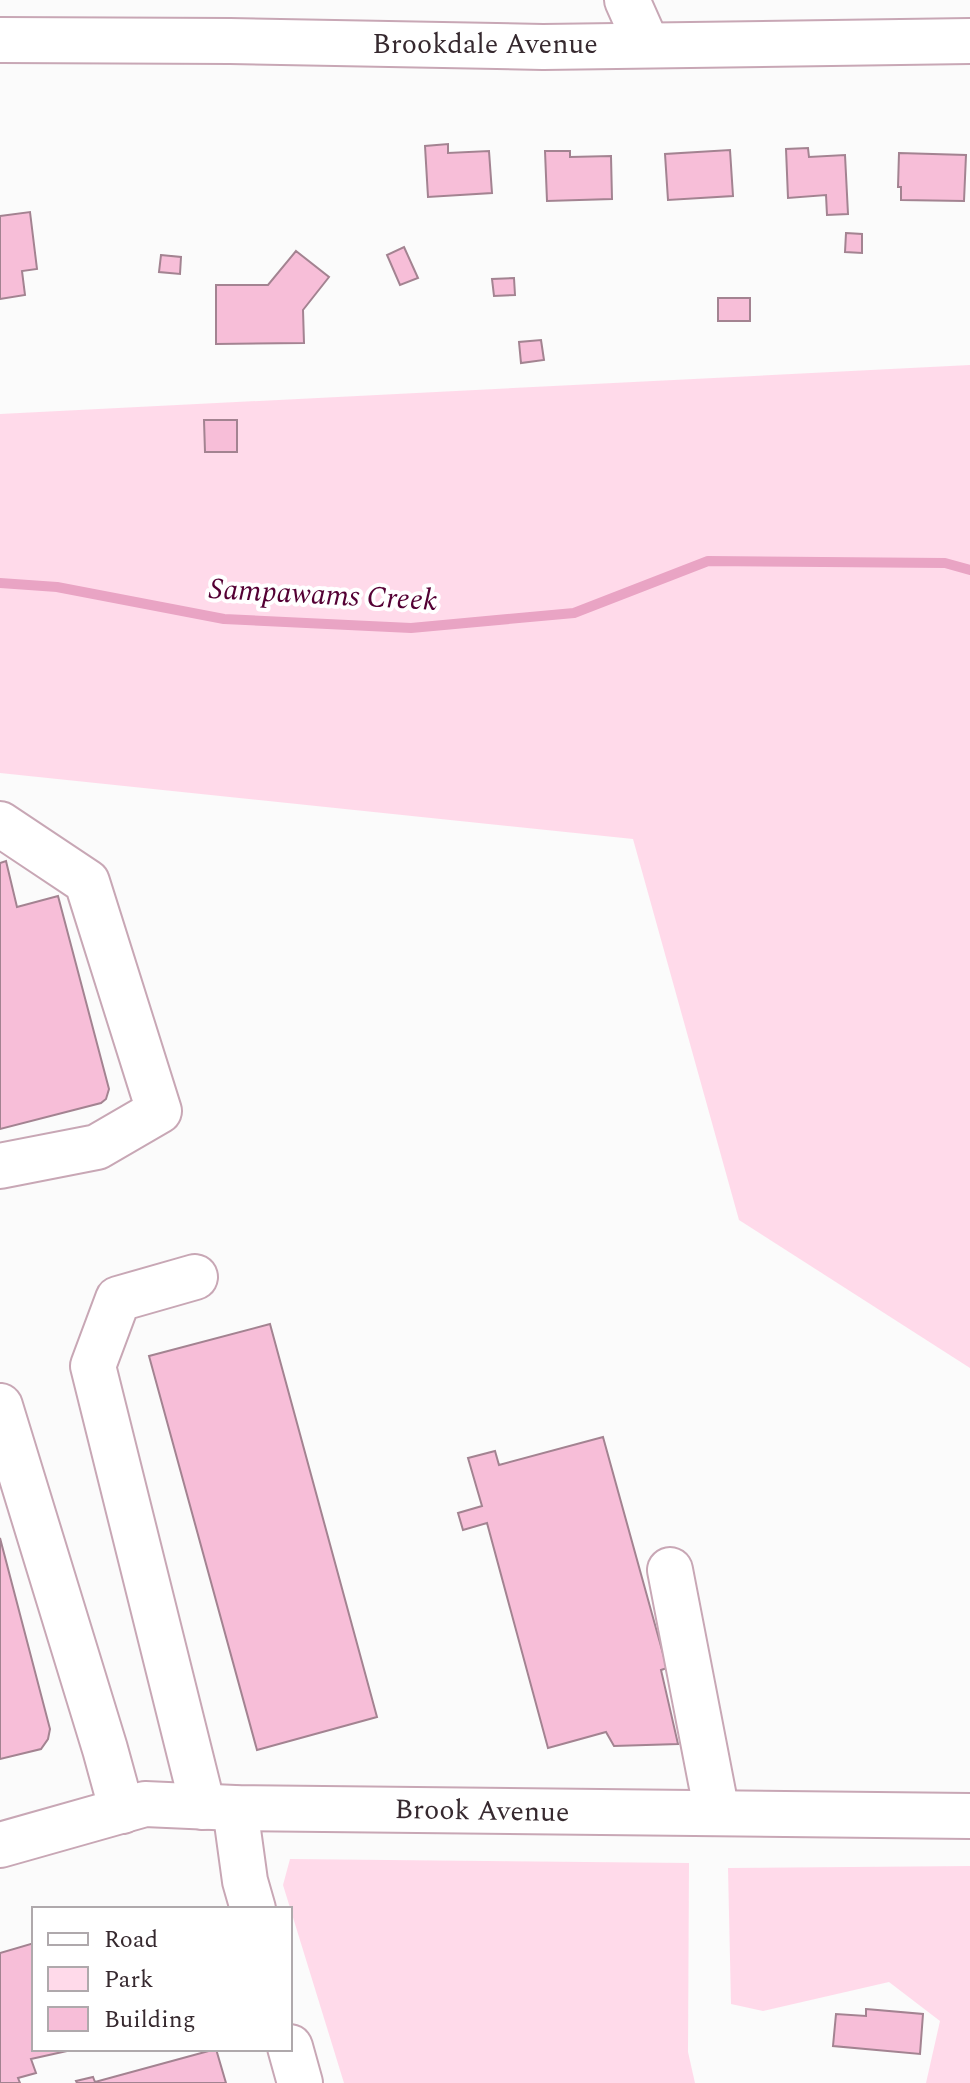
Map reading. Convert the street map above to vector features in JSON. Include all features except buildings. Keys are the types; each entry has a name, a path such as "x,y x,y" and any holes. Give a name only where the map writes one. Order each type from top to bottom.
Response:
{"street":[{"path":"627,0 647,45"},
{"name":"Brookdale Avenue","path":"0,40 543,47 970,41"},
{"path":"0,824 87,882 159,1111 97,1147 0,1166"},
{"path":"195,1277 118,1299 93,1366 219,1808 252,1907"},
{"path":"0,1406 122,1811"},
{"path":"670,1570 717,1813"},
{"name":"Brook Avenue","path":"0,1845 145,1804 219,1808 970,1816"},
{"path":"291,2051 300,2083"}],"green space":[{"path":"970,365 970,1368 739,1220 633,839 0,773 0,414"},
{"path":"290,1859 689,1863 688,2052 695,2083 344,2083 283,1885"},
{"path":"970,1866 970,2083 926,2083 940,2021 889,1982 763,2011 731,2004 728,1868"}],"waterway":[{"name":"Sampawams Creek","path":"0,583 57,587 224,619 411,628 574,613 708,561 945,563 970,570"}]}
